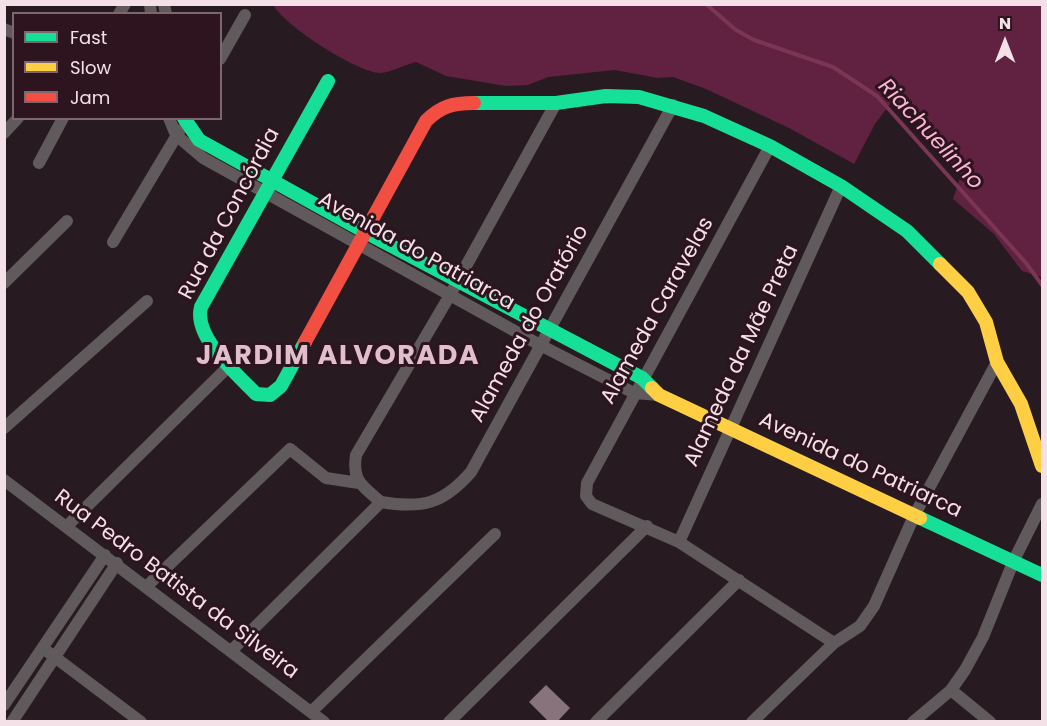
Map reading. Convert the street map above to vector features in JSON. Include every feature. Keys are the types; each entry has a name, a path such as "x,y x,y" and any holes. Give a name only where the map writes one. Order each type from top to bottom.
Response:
{"street":[{"path":"222,55 245,15"},
{"name":"Rua da Concórdia","path":"229,366 201,328 198,319 201,307 328,81"},
{"path":"67,526 229,366 256,394 270,395 281,386 426,121 437,110 452,103 556,103 606,96 639,97 673,105 704,116 770,146 841,186 907,231 968,292 986,322 997,362 1021,404 1042,466"},
{"path":"232,650 381,502 359,483 354,470 356,455 458,281 556,103"},
{"name":"Alameda do Oratório","path":"381,502 404,506 429,504 454,491 471,472 673,105"},
{"path":"4,133 16,120"},
{"path":"39,164 62,120"},
{"path":"113,242 176,135 177,120"},
{"name":"Avenida do Patriarca","path":"178,120 200,140 268,186 361,238 450,295 540,345 634,393 659,395"},
{"name":"Avenida do Patriarca","path":"176,135 203,158 268,186"},
{"name":"Alameda Caravelas","path":"647,526 592,504 586,496 587,483 770,146"},
{"name":"Alameda da Mãe Preta","path":"679,542 841,186"},
{"path":"4,283 67,221"},
{"name":"Avenida do Patriarca","path":"361,238 458,281 642,378 659,395 1042,575"},
{"path":"4,428 147,301"},
{"path":"752,722 834,643 860,626 874,606 914,516 997,362"},
{"path":"147,586 290,448 326,478 359,483"},
{"name":"Rua Pedro Batista da Silveira","path":"4,480 117,563 324,722"},
{"path":"913,722 930,705 951,690 983,637 1014,560 1042,504"},
{"path":"449,722 647,526 679,542 834,643"},
{"path":"311,712 495,534"},
{"path":"4,705 105,555"},
{"path":"12,722 117,563"},
{"path":"596,722 739,580"},
{"path":"43,648 141,722"},
{"path":"951,690 990,722"}],"shaded area":[{"path":"273,4 1042,5 1042,277 1022,271 994,234 953,199 961,175 928,136 913,109 893,100 875,124 854,164 789,128 706,89 673,77 657,78 615,70 548,77 528,85 506,86 446,76 416,62 384,73 370,71 321,46 290,23"}],"building":[{"path":"546,685 570,708 557,722 549,722 529,702"}],"waterway":[{"name":"Riachuelinho","path":"706,4 736,30 754,40 833,67 877,96 1026,263 1042,285"}],"traffic: fast":[{"path":"305,342 281,386 270,395 256,394 228,366 210,342 200,319 201,307 328,81"},
{"path":"474,103 556,103 606,96 639,97 704,116 770,146 841,186 907,231 940,264"},
{"path":"185,120 199,140 365,232 642,378 652,388"},
{"path":"920,518 1042,575"}],"traffic: slow":[{"path":"940,264 968,292 986,322 997,362 1021,404 1042,466"},
{"path":"652,388 659,395 920,518"}],"traffic: jam":[{"path":"305,342 426,121 448,106 474,103"}],"district":[{"name":"JARDIM ALVORADA","path":"338,357"}]}
